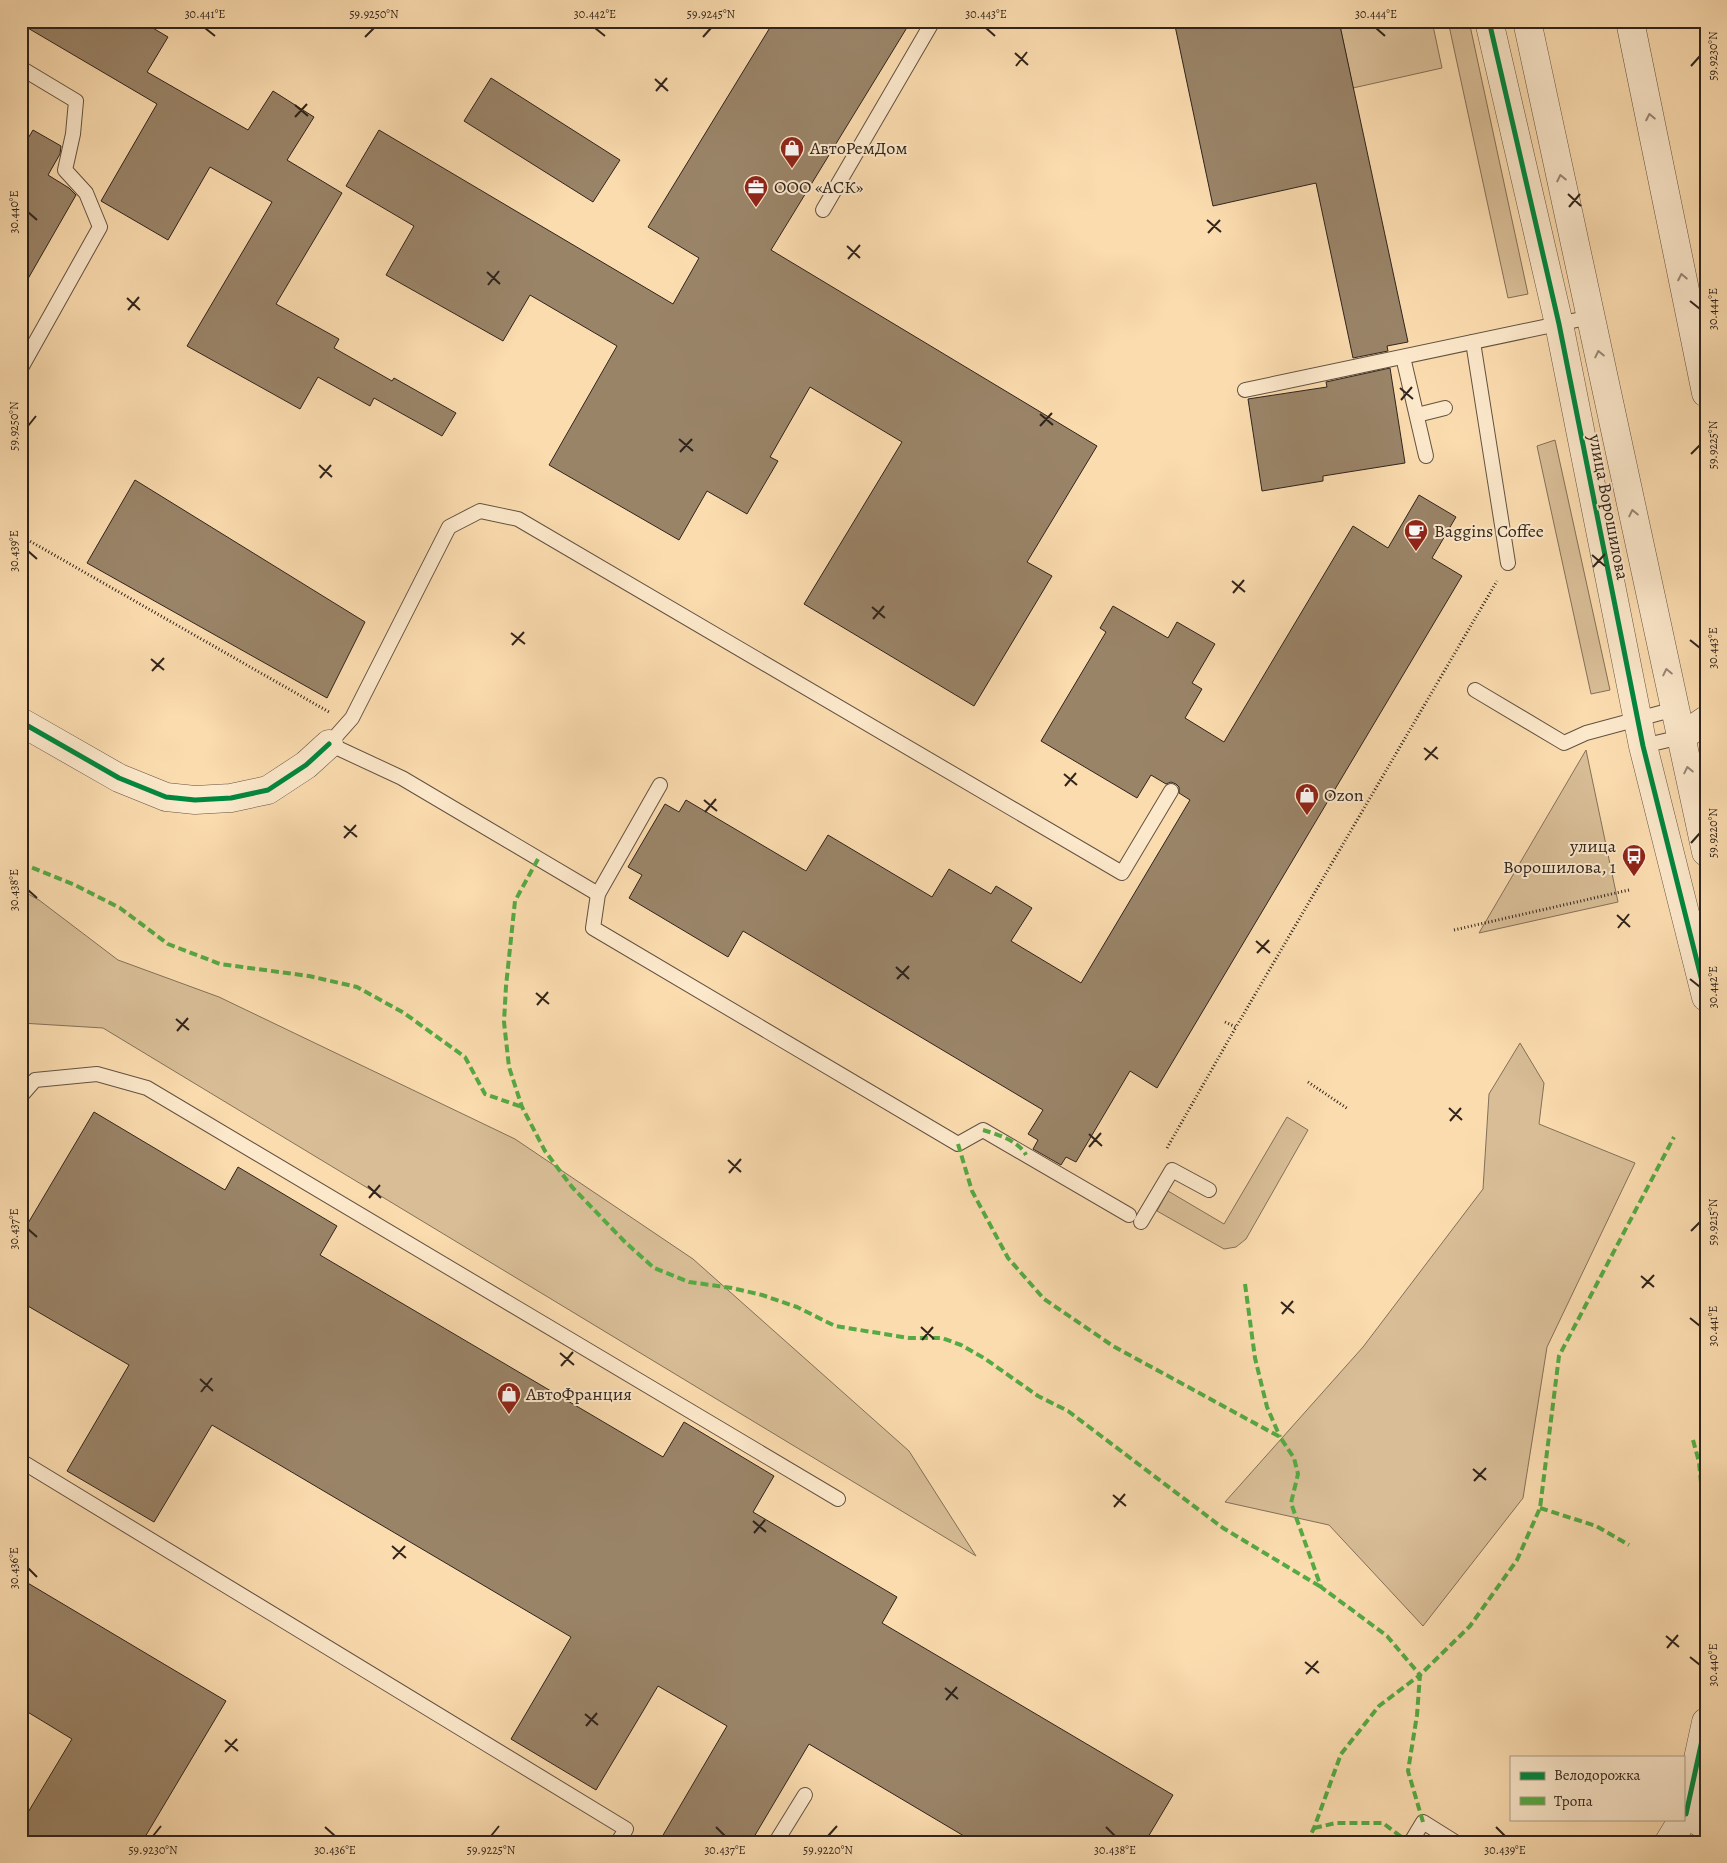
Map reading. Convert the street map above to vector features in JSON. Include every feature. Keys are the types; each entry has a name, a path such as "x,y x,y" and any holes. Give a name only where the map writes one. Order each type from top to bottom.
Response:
{"street":[{"name":"улица Ворошилова","path":"1489,21 1559,324 1643,746 1706,997"},
{"name":"улица Ворошилова","path":"1527,21 1706,852"},
{"path":"1630,21 1706,393"},
{"path":"1681,737 1706,720"},
{"path":"21,722 119,778 166,797 195,800 231,798 268,790 306,765 329,744"},
{"path":"1689,1819 1706,1722"},
{"path":"1669,1842 1689,1819 1706,1789"}],"lane":[{"path":"823,210 933,21"},
{"path":"21,68 76,101 73,134 65,170 86,193 100,227 21,368"},
{"path":"1246,390 1591,318"},
{"path":"1473,342 1508,563"},
{"path":"1403,357 1426,456"},
{"path":"1417,415 1445,408"},
{"path":"598,894 402,778 329,744 352,718 450,527 480,510 518,519 1122,873 1171,791"},
{"path":"1475,690 1564,743 1586,733 1675,709"},
{"path":"1643,746 1681,737"},
{"path":"660,785 598,894 593,928 958,1144 983,1130 1135,1219 1172,1170 1209,1190"},
{"path":"21,1096 35,1080 97,1074 147,1088 838,1499"},
{"path":"21,1461 626,1829 618,1842"},
{"path":"776,1842 806,1795"},
{"path":"1411,1842 1423,1822 1455,1842"}],"path":[{"path":"21,536 347,722"},
{"path":"1164,1153 1508,563"},
{"path":"1454,930 1629,890"},
{"path":"1225,1022 1236,1027"},
{"path":"1308,1082 1348,1109"}],"shaded area":[{"path":"1339,21 1432,21 1442,68 1353,88"},
{"path":"1448,21 1469,21 1528,294 1508,298"},
{"path":"1555,440 1610,690 1591,694 1537,446"},
{"path":"1586,750 1618,902 1479,933"},
{"path":"21,890 39,900 118,960 219,997 515,1139 693,1259 909,1451 976,1556 103,1028 21,1023"},
{"path":"1520,1043 1544,1083 1539,1124 1635,1163 1547,1347 1523,1498 1423,1626 1329,1525 1225,1502 1363,1347 1483,1189 1489,1094"},
{"path":"1287,1117 1308,1130 1246,1239 1236,1247 1224,1249 1157,1211 1168,1191 1224,1224"}],"building":[{"path":"21,21 141,21 168,37 147,72 248,130 273,91 314,117 287,160 342,193 276,304 339,339 334,348 392,381 394,378 456,413 442,436 374,398 370,406 318,377 300,409 187,346 272,202 210,167 168,240 101,201 157,104 21,24"},
{"path":"774,21 911,21 771,250 1097,446 1027,562 1052,576 974,706 804,604 902,442 810,387 770,457 778,461 747,514 707,491 679,540 549,465 617,346 530,295 503,341 386,275 414,226 346,186 379,130 673,304 699,258 648,227"},
{"path":"1174,21 1339,21 1408,342 1387,346 1388,351 1353,358 1316,183 1213,206"},
{"path":"491,78 620,160 593,202 464,121"},
{"path":"33,130 61,146 60,154 48,175 69,188 76,195 21,291 21,150"},
{"path":"1390,368 1405,463 1323,476 1323,481 1262,491 1248,399 1327,387 1326,382"},
{"path":"135,480 365,622 327,698 87,563"},
{"path":"1419,495 1456,517 1432,558 1462,576 1157,1088 1130,1071 1076,1162 1066,1157 1061,1165 1033,1149 1038,1140 1028,1134 1043,1110 743,931 728,957 629,898 642,875 628,867 665,804 679,812 686,800 806,871 828,835 932,897 949,869 991,894 996,886 1032,908 1011,941 1081,983 1190,800 1179,793 1179,787 1176,784 1171,782 1166,784 1151,775 1137,798 1041,741 1106,632 1100,628 1113,606 1168,638 1177,622 1215,644 1192,683 1202,689 1185,718 1224,742 1353,526 1388,548"},
{"path":"94,1112 225,1190 238,1167 337,1226 320,1255 663,1457 684,1422 774,1476 753,1512 897,1597 882,1623 1173,1795 1145,1842 974,1842 809,1744 751,1842 659,1842 727,1726 658,1686 596,1790 511,1739 571,1637 212,1425 154,1522 67,1471 129,1365 21,1302 21,1235"},
{"path":"21,1579 226,1701 142,1842 21,1842 21,1824 72,1739 21,1708"}],"marked path":[{"path":"538,859 515,901 504,1022 509,1067 522,1107 545,1151 572,1187 625,1242 654,1268 689,1282 732,1288 762,1295 797,1307 835,1326 909,1338 942,1338 961,1345 984,1358 1038,1396 1068,1411 1223,1528 1321,1587"},
{"path":"21,863 75,885 120,908 168,944 220,964 309,976 357,987 404,1013 465,1057 485,1094 522,1107"},
{"path":"983,1130 1013,1142 1026,1155"},
{"path":"1423,1822 1408,1771 1417,1715 1420,1675 1470,1626 1517,1560 1540,1508 1559,1356 1674,1137"},
{"path":"958,1144 972,1191 1008,1258 1044,1299 1113,1346 1280,1437 1294,1458 1298,1474 1291,1503 1321,1587 1387,1636 1420,1675 1379,1706 1341,1754 1307,1842"},
{"path":"1245,1284 1255,1358 1267,1407 1280,1437"},
{"path":"1693,1440 1699,1462 1706,1534"},
{"path":"1540,1508 1596,1526 1629,1545"},
{"path":"1314,1828 1336,1823 1383,1823 1408,1842"}],"cycle path":[{"path":"1489,21 1559,324 1643,746 1706,997"},
{"path":"21,722 119,778 166,797 195,800 231,798 268,790 306,765 329,744"},
{"path":"1686,1814 1706,1722"}],"place":[{"name":"АвтоРемДом","path":"792,169"},
{"name":"ООО «АСК»","path":"756,208"},
{"name":"Baggins Coffee","path":"1416,552"},
{"name":"Ozon","path":"1307,816"},
{"name":"улица Ворошилова, 1","path":"1634,877"},
{"name":"АвтоФранция","path":"509,1415"}]}
